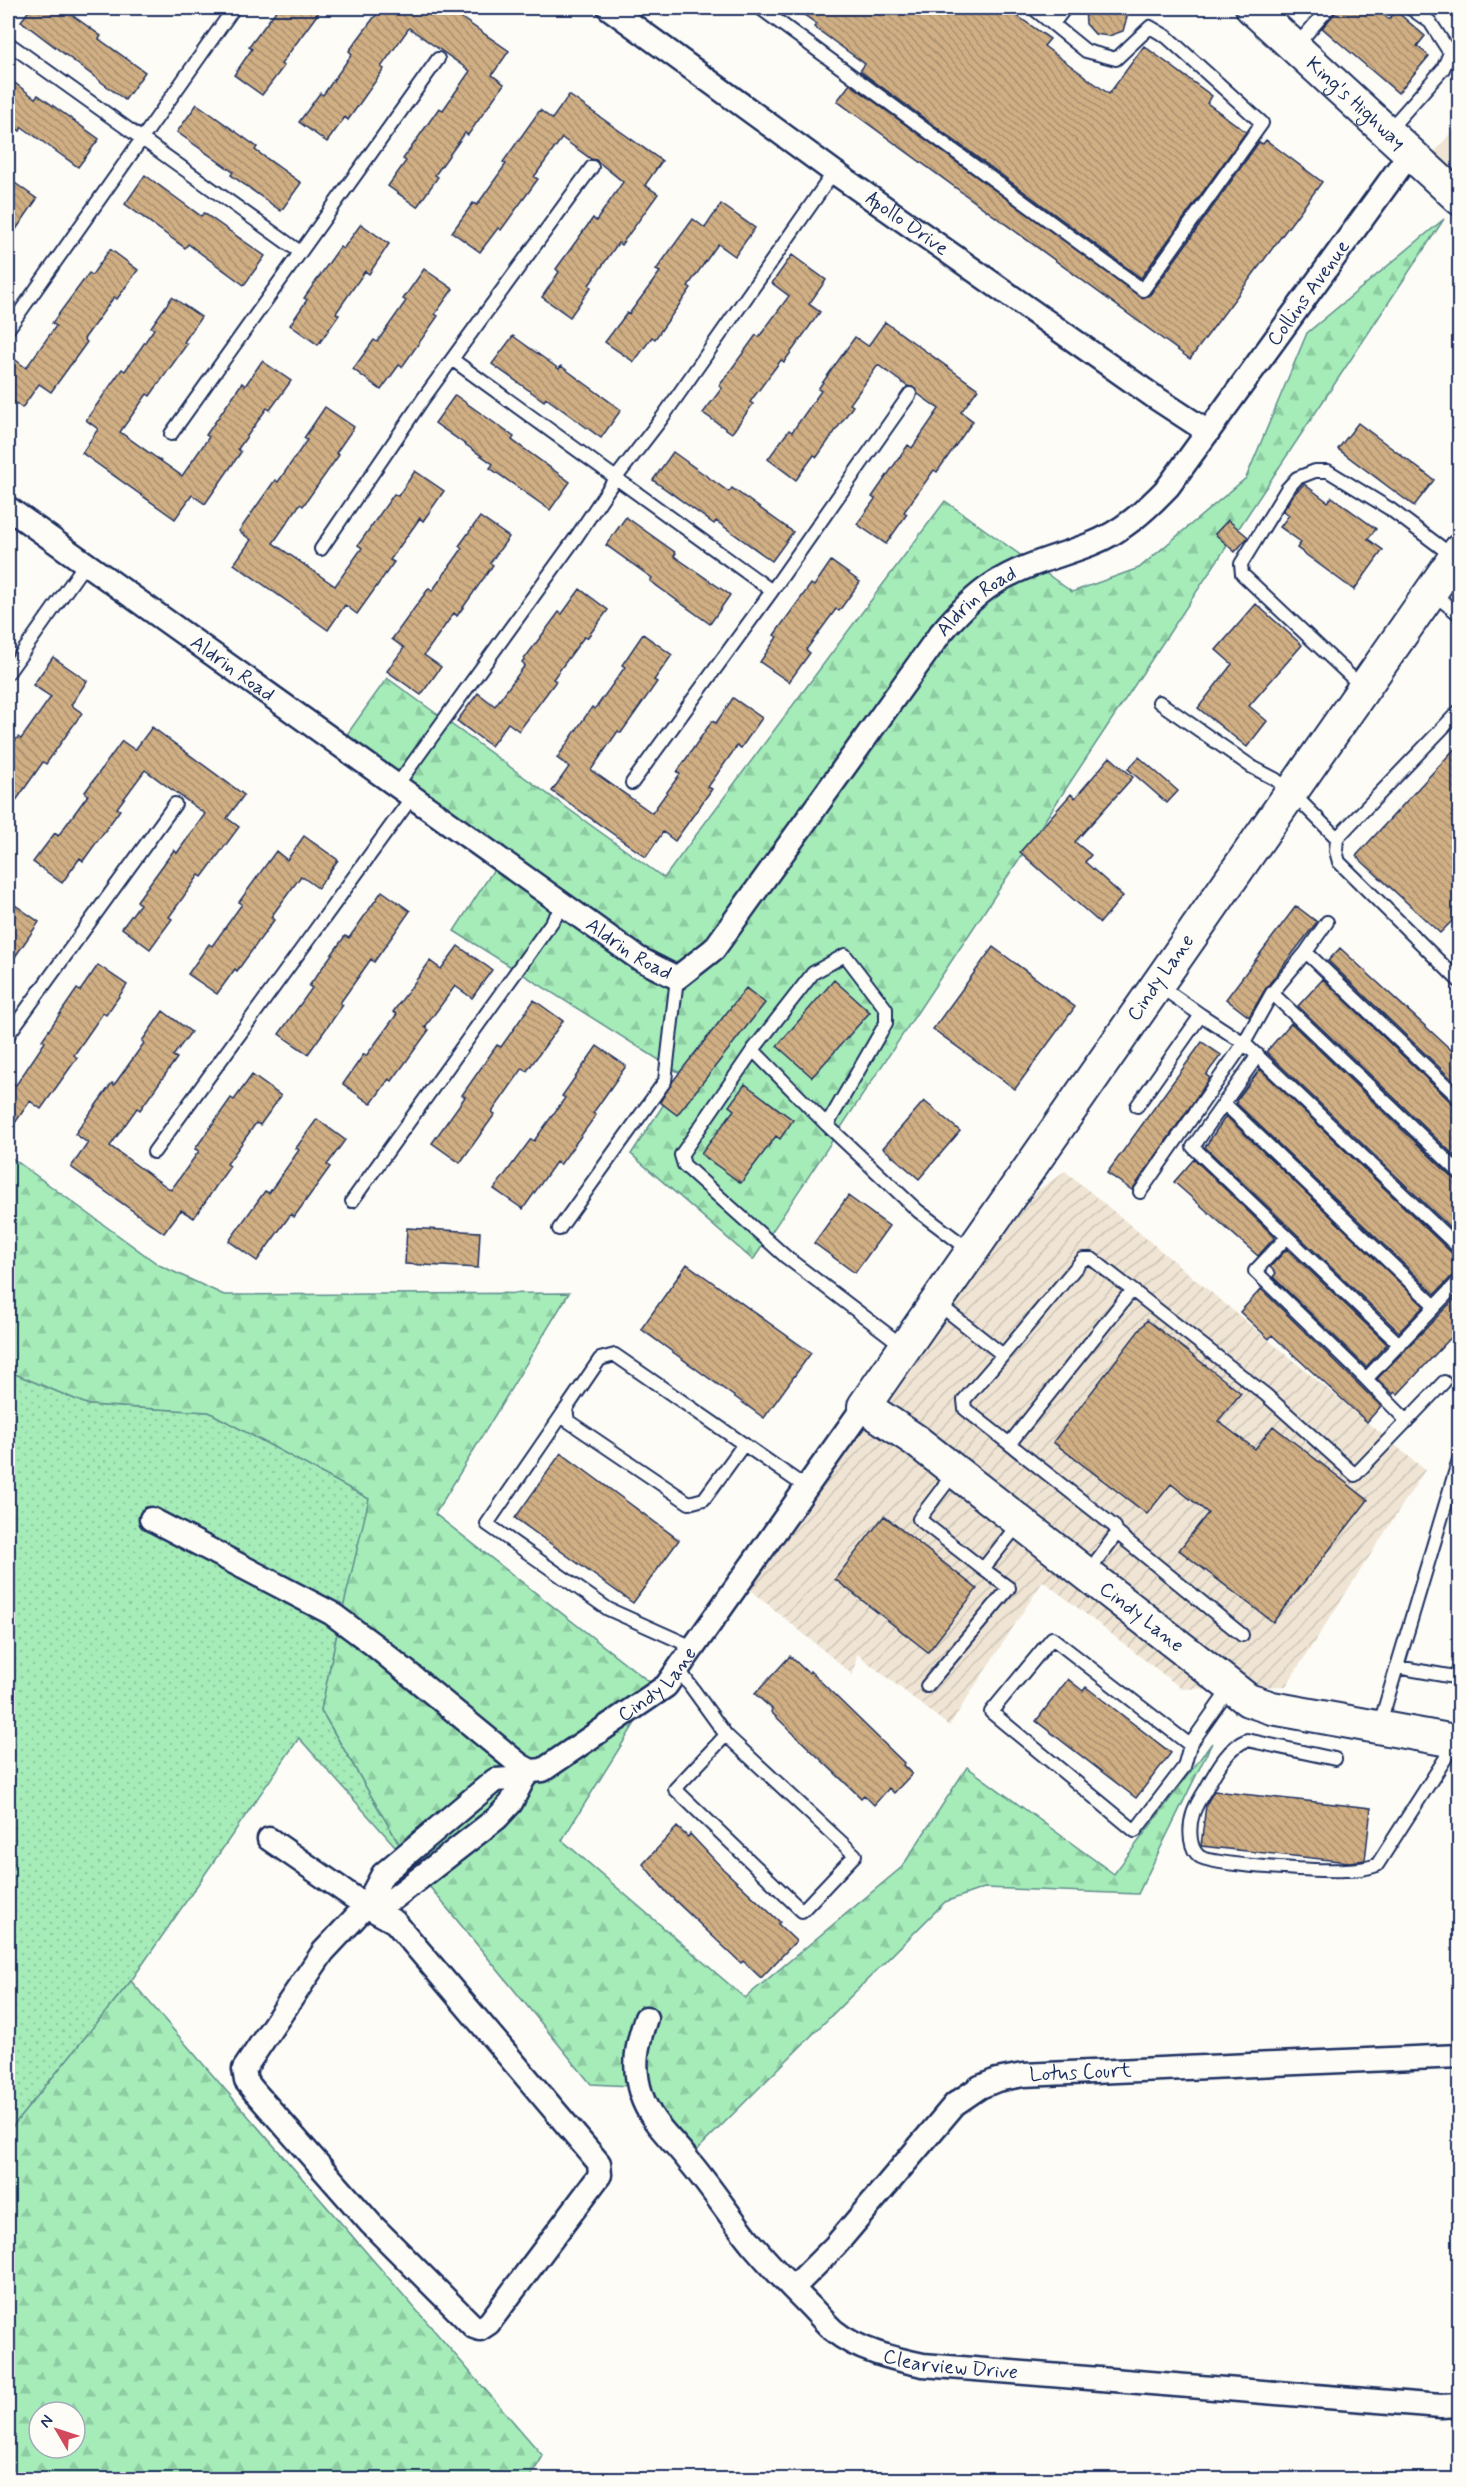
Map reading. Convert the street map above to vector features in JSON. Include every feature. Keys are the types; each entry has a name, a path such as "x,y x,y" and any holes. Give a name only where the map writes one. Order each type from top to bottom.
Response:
{"street":[{"name":"Apollo Drive","path":"609,8 834,172 1153,396 1208,432"},
{"name":"King's Highway","path":"1252,8 1399,142 1456,190"},
{"name":"Collins Avenue","path":"1208,432 1399,142"},
{"name":"Aldrin Road","path":"8,508 638,958 677,978 714,949 958,612 1008,575 1093,544 1131,522 1168,487 1208,432"},
{"name":"Cindy Lane","path":"366,1906 383,1874 495,1780 525,1771 543,1770 648,1701 666,1686 679,1670 1457,554"},
{"name":"Cindy Lane","path":"864,1406 915,1440 1248,1700 1272,1708 1456,1742"},
{"path":"151,1519 331,1613 374,1645 525,1771 510,1803 497,1818 394,1898 366,1906 323,1952 244,2069 244,2075 254,2091 371,2224 474,2326 480,2329 489,2323 600,2175 601,2169 591,2154 395,1922 366,1906 269,1839"},
{"name":"Clearview Drive","path":"646,2018 637,2043 635,2069 641,2095 650,2115 663,2133 687,2158 752,2243 792,2288 835,2332 880,2354 923,2365 1441,2406 1460,2405"},
{"name":"Lotus Court","path":"792,2288 835,2247 950,2109 967,2094 997,2080 1023,2075 1460,2056"}],"lane":[{"path":"8,328 234,8"},
{"path":"760,8 1143,290 1262,123 1167,37 1150,27 1116,59 1086,51 1033,8"},
{"path":"1053,24 1065,8"},
{"path":"1295,47 1329,8"},
{"path":"1410,8 1430,22 1450,53"},
{"path":"1399,142 1443,69 1450,53 1460,41"},
{"path":"8,44 300,252"},
{"path":"171,434 438,59"},
{"path":"321,549 423,399 592,167"},
{"path":"154,1152 404,791 615,479 662,418 834,172"},
{"path":"453,360 772,591"},
{"path":"632,783 772,591 910,393"},
{"path":"1363,688 1242,574 1241,564 1287,489 1297,478 1315,471 1328,471 1457,554"},
{"path":"8,673 85,564"},
{"path":"1431,592 1460,615"},
{"path":"1159,702 1291,792 1337,838"},
{"path":"1460,710 1337,838 1336,851 1339,862 1460,982"},
{"path":"8,1035 175,804"},
{"path":"352,1202 564,905"},
{"path":"1140,1192 1244,1042 1272,993 1327,922"},
{"path":"1306,952 1460,1099"},
{"path":"827,1125 886,1023 887,1016 886,1009 845,955 813,973 753,1050 681,1155 684,1165 786,1257 904,1347"},
{"path":"559,1228 665,1081 677,978"},
{"path":"1157,985 1244,1042 1460,1249"},
{"path":"1272,993 1460,1173"},
{"path":"1137,1106 1200,1015"},
{"path":"753,1050 827,1125 918,1211 971,1251"},
{"path":"1258,1055 1192,1148 1400,1345"},
{"path":"1224,1103 1435,1306"},
{"path":"1287,1237 1255,1271 1407,1421"},
{"path":"1242,1635 1117,1533 1115,1527 965,1409 964,1400 1083,1258 1092,1259 1266,1395 1355,1475 1444,1382"},
{"path":"1366,1379 1460,1280"},
{"path":"1010,1443 1132,1290"},
{"path":"936,1302 1003,1355"},
{"path":"695,1648 608,1609 487,1524 600,1359 615,1355 807,1488"},
{"path":"566,1409 568,1421 689,1503 704,1498 744,1444"},
{"path":"1379,1728 1460,1456"},
{"path":"927,1686 1009,1588 919,1519 955,1472"},
{"path":"983,1569 1020,1522"},
{"path":"1086,1575 1117,1533"},
{"path":"1190,1745 1052,1638 991,1712 1135,1831 1184,1767 1190,1745 1230,1686"},
{"path":"1397,1667 1460,1678"},
{"path":"679,1670 726,1735 855,1855 802,1911 675,1789 726,1735"},
{"path":"1335,1759 1247,1740 1239,1744 1224,1759 1193,1809 1189,1824 1194,1850 1200,1857 1210,1862 1344,1870 1367,1869 1377,1865 1456,1742"}],"shaded area":[{"path":"1459,123 1459,179 1433,154"},
{"path":"1065,1171 1425,1470 1286,1686 1182,1689 1043,1581 949,1726 857,1654 853,1675 746,1586 1036,1192"}],"green space":[{"path":"1444,219 753,1260 631,1154 683,1075 454,931 500,860 338,747 387,678 664,878 945,501 1072,592 1139,568 1246,478 1307,333"},
{"path":"8,1155 159,1265 224,1295 569,1293 435,1514 657,1688 562,1840 745,1998 902,1867 967,1767 1114,1874 1212,1743 1138,1894 984,1888 945,1902 681,2166 631,2086 591,2084 411,1864 321,1710 369,1499 209,1412 89,1405 8,1371"},
{"path":"8,1371 89,1405 209,1412 370,1499 321,1710 411,1864 299,1738 131,1981 8,2132"},
{"path":"131,1981 543,2456 529,2479 8,2479 8,2132"}],"building":[{"path":"31,8 62,8 101,36 99,39 145,72 125,100 21,21"},
{"path":"278,8 322,8 281,64 284,66 262,95 234,75 252,49 249,47"},
{"path":"381,8 447,8 509,51 492,75 504,84 468,135 465,133 435,175 438,177 417,207 388,186 406,161 403,159 439,108 443,110 470,71 409,28 381,67 384,69 348,120 345,117 327,142 299,122 320,93 323,95 352,54 349,51"},
{"path":"794,8 1006,8 1050,39 1044,46 1109,94 1144,46 1212,96 1207,103 1246,132 1141,278 860,71 865,64 814,27 817,24"},
{"path":"1085,8 1127,8 1123,31 1109,36 1095,34 1086,24"},
{"path":"1337,8 1376,8 1389,19 1396,11 1425,36 1417,46 1429,56 1398,93 1322,28"},
{"path":"8,78 35,98 38,95 99,139 78,167 22,127 20,131 8,122"},
{"path":"850,84 1142,298 1150,295 1259,142 1263,144 1266,140 1322,182 1190,359 837,101"},
{"path":"569,95 662,161 645,185 658,194 621,245 618,243 570,317 542,297 559,272 556,269 593,218 596,221 623,182 596,160 591,159 562,138 534,177 538,179 501,230 498,228 480,252 452,232 473,203 477,205 506,164 503,162 540,110 552,119"},
{"path":"197,104 257,147 255,150 301,183 281,211 231,175 233,172 177,132"},
{"path":"145,175 201,216 204,213 265,256 244,285 188,244 185,248 125,204"},
{"path":"8,178 37,199 8,241"},
{"path":"721,204 755,228 735,256 718,244 688,286 691,288 655,339 652,337 634,362 605,342 660,272 656,270 693,219 705,228"},
{"path":"361,224 389,244 369,274 365,271 336,313 339,315 318,345 290,325 307,300 304,298 340,247 343,249"},
{"path":"110,249 138,270 117,299 114,297 84,339 87,342 51,392 39,384 22,408 8,397 8,354 26,368 56,326 52,323 89,273 92,275"},
{"path":"792,255 826,280 809,304 820,312 784,362 781,360 750,402 753,404 732,433 703,413 722,388 719,386 756,335 759,337 789,296 772,283"},
{"path":"424,269 453,289 435,314 438,316 402,367 399,365 381,390 353,369 374,340 377,342 406,301 403,299"},
{"path":"172,297 201,317 184,342 187,344 150,396 147,394 120,432 182,476 209,437 206,435 242,383 245,386 262,361 291,381 270,410 267,408 238,449 241,452 205,504 192,495 175,519 82,453 98,429 86,420 122,369 125,371 154,329 151,327"},
{"path":"885,322 978,389 961,412 973,421 937,472 934,470 904,512 907,514 886,544 857,524 875,499 872,497 908,445 912,448 939,409 918,394 915,388 907,386 878,365 850,404 853,406 817,457 814,455 796,480 768,459 789,430 792,432 821,391 818,389 855,337 868,346"},
{"path":"513,336 559,369 561,366 621,410 601,438 546,398 544,401 492,364"},
{"path":"455,395 514,437 512,440 570,482 550,510 490,468 493,464 435,423"},
{"path":"325,407 354,427 336,453 339,455 303,506 300,504 273,543 335,586 362,548 358,545 394,494 398,496 415,471 444,491 423,521 420,518 390,560 394,562 357,614 345,605 328,630 234,564 251,540 239,531 275,480 278,482 307,440 304,438"},
{"path":"1358,423 1434,480 1414,506 1338,449"},
{"path":"673,452 729,492 732,488 793,532 772,561 716,521 714,524 653,480"},
{"path":"1304,484 1328,502 1332,497 1376,529 1368,539 1383,550 1354,590 1297,548 1301,542 1280,527 1289,515 1283,511"},
{"path":"480,517 509,537 490,563 493,565 457,616 454,613 424,655 441,667 421,695 387,671 404,648 392,639 429,588 432,591 462,549 459,546"},
{"path":"626,517 676,553 674,556 730,595 710,624 650,581 652,578 606,545"},
{"path":"1228,520 1248,537 1235,552 1215,534"},
{"path":"831,561 860,582 839,611 836,609 806,650 810,653 789,682 760,662 777,637 774,635 811,584 814,586"},
{"path":"580,589 608,610 587,638 584,637 553,679 556,681 519,731 508,723 491,746 457,721 478,693 495,706 525,665 522,662 559,612 562,614"},
{"path":"1256,604 1302,645 1249,706 1267,721 1247,747 1198,708 1232,664 1216,650"},
{"path":"643,634 672,655 654,680 657,682 621,733 618,731 591,770 652,813 680,774 677,772 712,721 716,723 733,698 762,718 741,748 737,746 708,787 712,789 675,841 663,832 646,857 552,791 569,767 557,758 592,707 595,709 625,667 622,665"},
{"path":"53,657 87,681 71,705 82,713 46,764 43,762 8,812 8,751 18,737 21,739 51,697 33,685"},
{"path":"152,727 244,795 227,818 239,827 202,877 199,875 169,917 172,919 150,949 122,928 140,904 137,901 174,850 177,853 205,814 145,770 117,808 120,810 83,861 80,858 62,883 33,862 55,833 58,836 88,795 85,792 122,741 135,750"},
{"path":"1460,743 1460,913 1440,933 1356,856"},
{"path":"1110,757 1133,777 1075,842 1091,855 1085,862 1123,896 1100,923 1020,852 1071,794 1075,798"},
{"path":"1139,757 1178,791 1167,803 1128,769"},
{"path":"304,836 338,860 318,888 301,876 271,917 274,920 237,971 235,969 217,994 188,974 209,944 212,946 242,904 239,902 276,851 287,860"},
{"path":"382,891 410,911 374,962 371,959 340,1003 343,1005 308,1054 279,1034 312,988 309,986 345,936 349,938"},
{"path":"8,900 39,922 8,967"},
{"path":"1296,906 1317,922 1266,988 1249,1017 1226,999"},
{"path":"458,946 492,970 472,998 455,986 425,1027 429,1030 392,1081 389,1079 371,1104 343,1084 397,1014 393,1012 430,961 441,969"},
{"path":"993,947 1075,1007 1015,1089 933,1029"},
{"path":"1340,948 1460,1058 1460,1087 1328,961"},
{"path":"98,965 127,985 106,1015 103,1013 74,1055 77,1058 41,1109 30,1101 8,1133 8,1079 16,1085 45,1042 42,1040 77,989 80,991"},
{"path":"1323,979 1454,1105 1460,1107 1460,1161 1298,1006"},
{"path":"834,980 870,1012 812,1077 777,1046"},
{"path":"746,988 765,1003 677,1115 660,1102 673,1081"},
{"path":"534,1000 563,1021 527,1071 523,1068 492,1112 495,1114 460,1163 432,1143 465,1097 462,1095 497,1045 501,1047"},
{"path":"163,1011 191,1032 173,1056 177,1058 140,1110 137,1108 110,1146 171,1190 199,1151 195,1149 231,1098 234,1100 252,1075 281,1096 260,1125 256,1123 227,1164 230,1166 194,1218 181,1210 164,1233 71,1167 88,1143 75,1134 112,1083 114,1085 144,1043 142,1041"},
{"path":"1291,1023 1454,1179 1460,1181 1460,1237 1266,1052"},
{"path":"1202,1042 1221,1055 1206,1075 1210,1078 1132,1190 1107,1173"},
{"path":"597,1046 626,1066 593,1113 596,1115 560,1165 556,1162 523,1209 494,1189 531,1139 534,1141 565,1098 562,1096"},
{"path":"1260,1069 1454,1255 1460,1257 1460,1272 1454,1274 1435,1294 1237,1104 1236,1101"},
{"path":"745,1084 793,1120 780,1139 776,1136 741,1183 701,1154 734,1110 729,1106"},
{"path":"924,1101 960,1131 919,1179 883,1148"},
{"path":"1226,1116 1424,1306 1399,1332 1205,1147"},
{"path":"317,1119 345,1140 327,1165 330,1167 294,1217 291,1214 257,1261 229,1241 265,1191 269,1193 299,1150 296,1148"},
{"path":"1194,1159 1275,1237 1258,1256 1174,1182"},
{"path":"848,1196 889,1226 855,1273 814,1243"},
{"path":"407,1228 480,1232 478,1268 405,1264"},
{"path":"1287,1249 1387,1344 1366,1367 1273,1277 1276,1273 1270,1267"},
{"path":"687,1264 811,1353 764,1418 641,1329"},
{"path":"1261,1289 1381,1406 1367,1422 1272,1335 1269,1339 1240,1312"},
{"path":"1460,1293 1460,1328 1398,1394 1395,1392 1393,1394 1377,1379"},
{"path":"1147,1320 1241,1393 1218,1421 1255,1449 1273,1426 1368,1500 1273,1622 1179,1550 1208,1513 1171,1484 1147,1514 1053,1442"},
{"path":"561,1453 679,1540 633,1603 515,1518"},
{"path":"884,1516 977,1589 928,1652 835,1579"},
{"path":"790,1656 808,1673 810,1671 904,1763 903,1765 912,1774 894,1793 889,1788 874,1805 864,1795 861,1798 755,1694"},
{"path":"1068,1679 1083,1691 1086,1687 1171,1753 1136,1798 1036,1721"},
{"path":"1214,1791 1371,1808 1365,1860 1349,1862 1201,1846 1206,1805"},
{"path":"677,1827 688,1837 690,1834 723,1869 780,1922 778,1924 796,1941 761,1978 743,1961 741,1963 667,1893 643,1864"}]}
